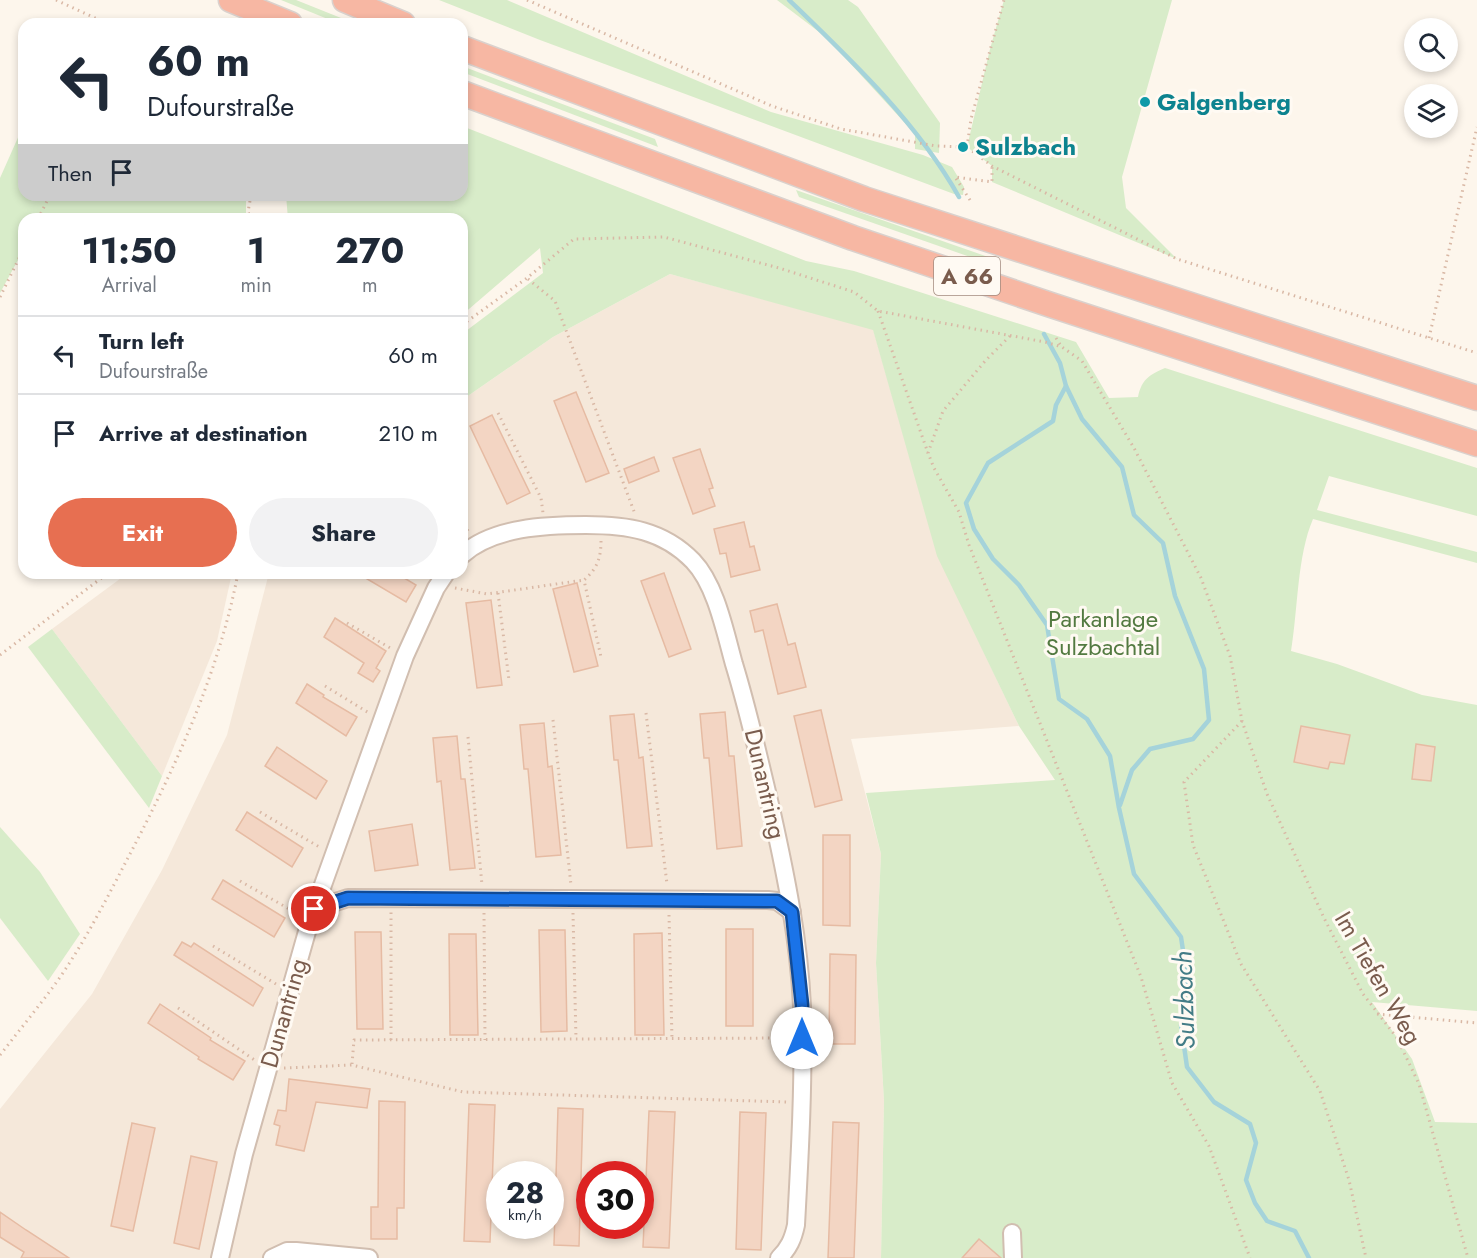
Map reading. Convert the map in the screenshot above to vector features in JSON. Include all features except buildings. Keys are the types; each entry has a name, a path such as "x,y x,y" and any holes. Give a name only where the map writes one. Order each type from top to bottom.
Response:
{"highway":[{"path":"231,0 275,18"},
{"path":"345,0 388,18"},
{"name":"A 66","path":"468,50 864,199 1477,398"},
{"name":"A 66","path":"468,95 853,238 1477,444"}],"street":[{"name":"Dunantring","path":"468,550 476,544 498,536 545,527 601,525 637,528 681,549 695,562 713,594 748,710 792,912 802,1005 796,1225 787,1250 779,1258"},
{"name":"Dunantring","path":"220,1258 244,1154 312,915 405,656 442,579"},
{"path":"312,915 348,898 768,900 777,901 792,912"},
{"path":"1012,1233 1014,1258"},
{"path":"272,1258 287,1251 369,1258"}],"path":[{"path":"56,0 95,18"},
{"path":"527,0 772,106 841,129 936,146 968,147 992,166 1177,259 1477,353"},
{"path":"968,147 971,119 1004,0"},
{"path":"1429,338 1477,127"},
{"path":"970,200 955,177 992,182 992,166"},
{"path":"468,321 527,278 574,239 664,237 779,268 854,292 878,311 1062,347"},
{"path":"0,297 18,260"},
{"path":"527,278 555,301 634,509 637,528"},
{"path":"878,311 928,453 959,512 969,545 1141,977 1172,1083 1209,1146 1250,1258"},
{"path":"928,453 943,411 986,360 1010,336"},
{"path":"1056,338 1062,347"},
{"name":"Im Tiefen Weg","path":"1062,347 1082,362 1134,448 1201,578 1230,656 1242,721 1267,794 1324,918 1363,994 1396,1038 1419,1084 1468,1258"},
{"path":"498,413 541,498 545,527"},
{"path":"436,588 457,588 498,594 584,580 592,573 601,557 601,525"},
{"path":"0,655 100,579"},
{"path":"0,1054 56,982 103,905 165,787 204,695 237,579"},
{"path":"584,580 601,657"},
{"path":"498,594 509,680"},
{"path":"347,623 405,656"},
{"path":"325,686 381,720"},
{"path":"646,713 669,900 672,1039"},
{"path":"553,720 573,899 576,1039"},
{"path":"1242,721 1184,782 1192,845 1241,964 1320,1091 1349,1180 1366,1258"},
{"path":"260,812 333,855"},
{"path":"240,881 312,915"},
{"path":"391,1040 392,898"},
{"path":"213,946 289,992"},
{"path":"178,1008 267,1069 352,1065 463,1092 801,1103"},
{"path":"1377,1014 1477,1023"},
{"path":"352,1065 354,1040 802,1038"}],"shaded area":[{"path":"670,274 873,329 938,556 1019,726 851,739 881,854 876,963 884,1101 881,1258 0,1258 0,1109 92,994 162,870 227,735 267,579 468,579 468,396 553,337"},
{"path":"120,579 231,579 217,641 162,776 52,629"}],"green space":[{"path":"281,0 296,0 341,18 325,18"},
{"path":"439,0 507,0 771,112 923,155 952,167 964,187 963,195 954,194 540,40"},
{"path":"777,0 848,0 858,7 940,123 939,153 915,149 915,134 827,38"},
{"path":"1004,0 1172,0 1122,177 1126,208 1177,259 992,182 992,166 967,147"},
{"path":"468,68 655,139 658,147 468,74"},
{"name":"Parkanlage Sulzbachtal","path":"468,128 806,261 854,271 1076,342 1109,398 1138,397 1147,378 1165,368 1477,468 1477,516 1329,476 1317,510 1477,552 1477,563 1313,519 1301,566 1291,651 1337,664 1422,695 1477,705 1477,1011 1372,1002 1412,1059 1435,1122 1477,1123 1477,1258 881,1258 884,1101 876,963 881,854 866,793 1055,780 1019,726 937,556 873,330 670,274 553,337 468,396 468,329 543,273 540,248 468,310 468,213 288,213 286,201 468,201"},
{"path":"18,138 18,201 246,201 246,213 18,213 18,260 0,293 0,178"},
{"path":"796,190 994,259 993,265 799,197"},
{"path":"52,629 162,776 149,808 28,647"},
{"path":"0,827 40,872 80,934 48,981 0,918"}],"waterway":[{"name":"Sulzbach","path":"789,0 859,69 903,117 942,169 959,197"},
{"name":"Sulzbach","path":"1044,334 1060,363 1066,386 1056,405 1053,421 988,463 966,503 974,529 993,559 1019,585 1047,625 1059,699 1087,719 1110,756 1134,874 1181,937 1187,977 1181,1025 1187,1067 1214,1102 1250,1124 1256,1143 1246,1180 1255,1203 1267,1221 1295,1231 1309,1258"},
{"name":"Sulzbach","path":"1066,386 1082,419 1122,467 1134,515 1163,543 1175,596 1204,669 1209,720 1193,739 1150,749 1132,770 1120,805"}],"place":[{"name":"Galgenberg","path":"1145,102"},
{"name":"Sulzbach","path":"963,147"}],"route":[{"path":"314,909 348,898 777,901 792,912 802,1005 802,1038"}]}
